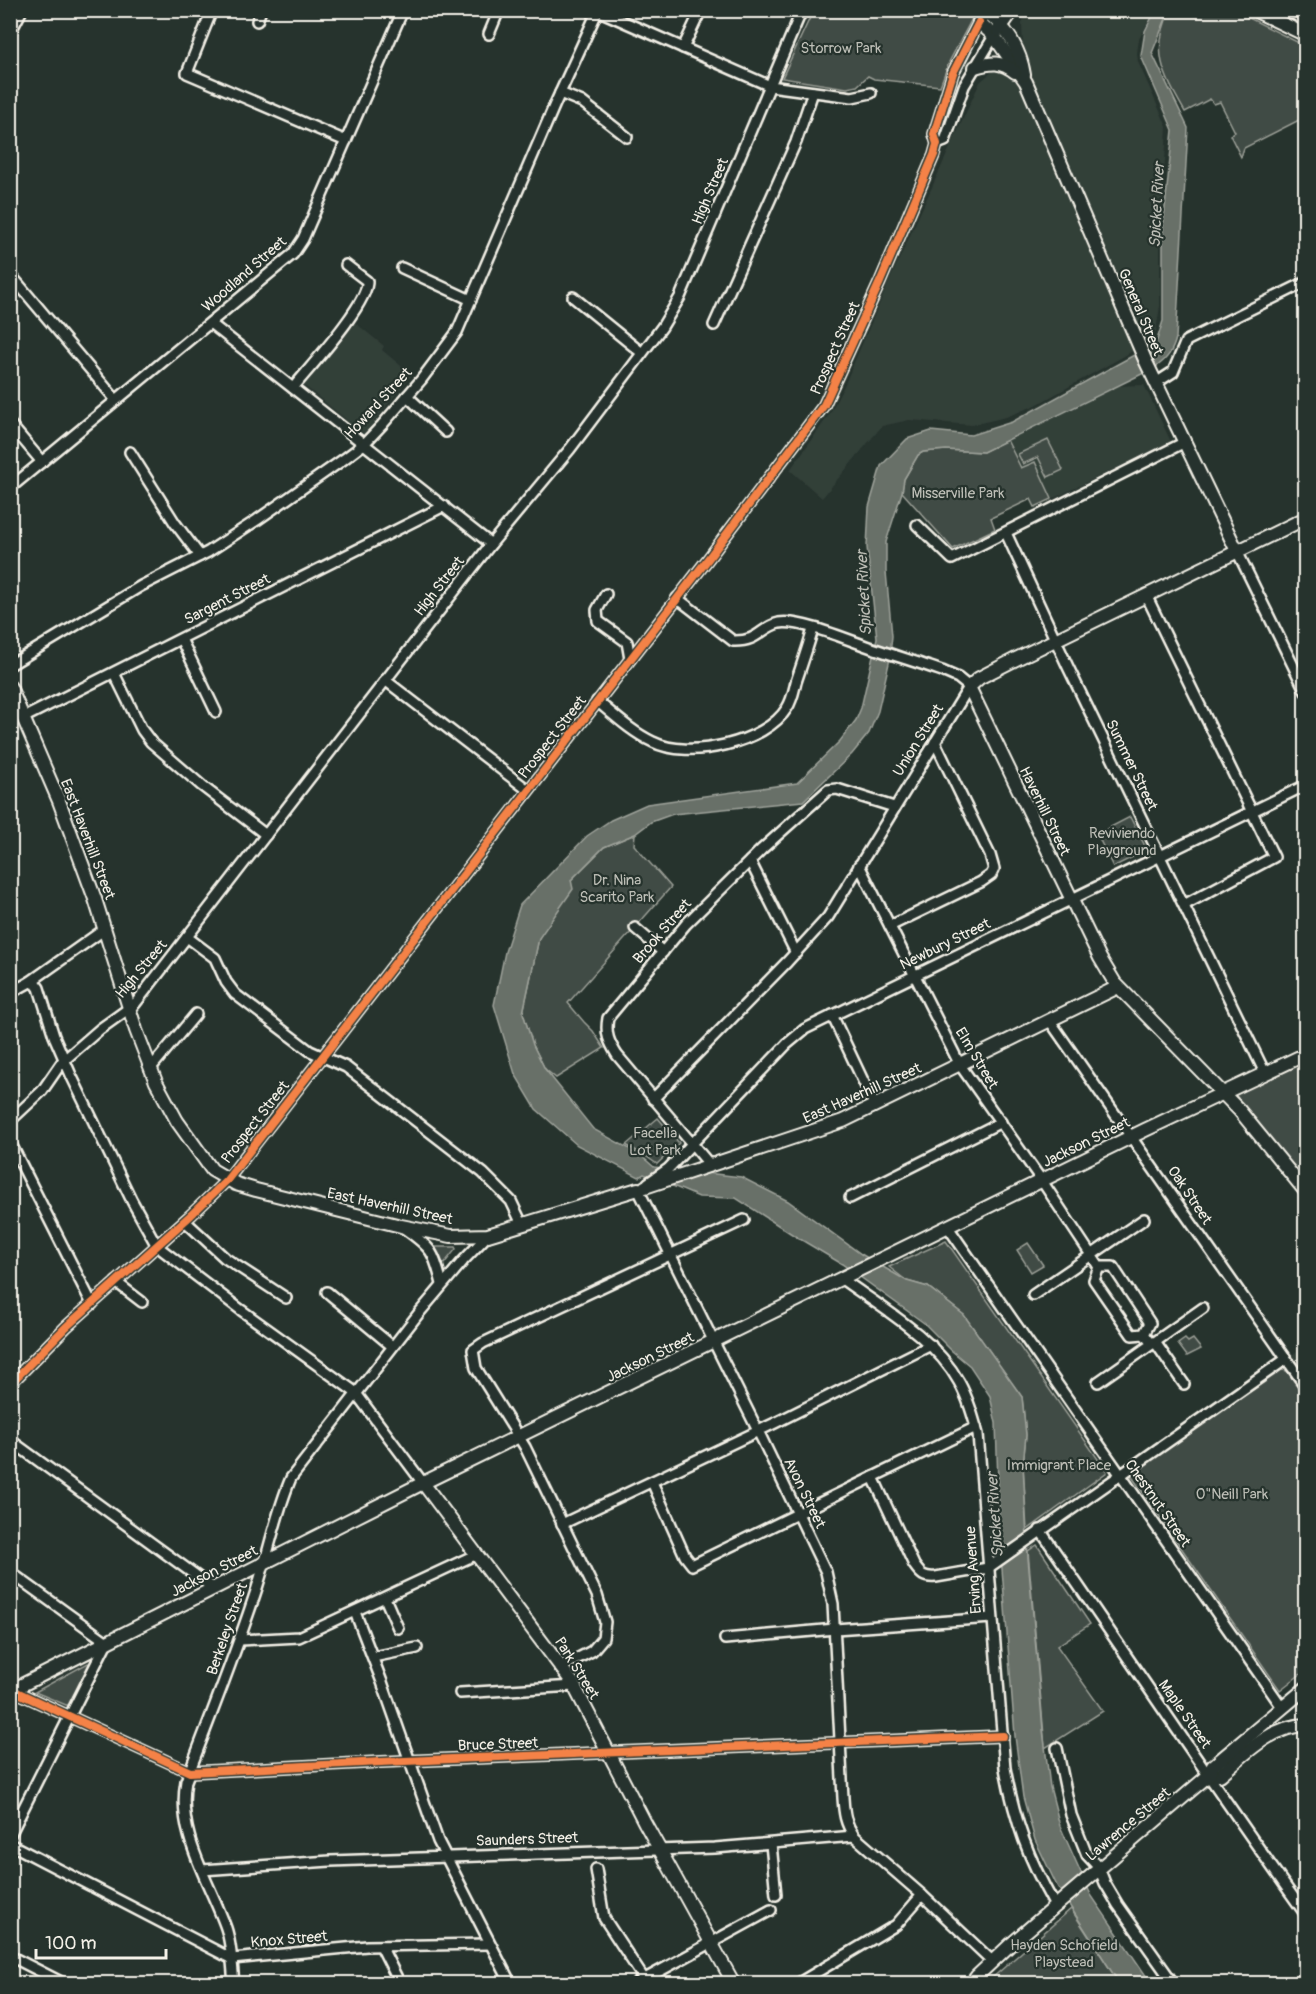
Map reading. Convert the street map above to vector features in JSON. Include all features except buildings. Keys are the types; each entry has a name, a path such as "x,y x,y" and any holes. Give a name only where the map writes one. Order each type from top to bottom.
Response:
{"main road":[{"name":"Prospect Street","path":"994,36 1013,10"},
{"path":"1291,10 1305,20"},
{"path":"1257,12 1305,35"},
{"name":"General Street","path":"985,15 1002,25 1011,36 1023,66 1026,82"},
{"name":"General Street","path":"985,15 994,36 1026,82 1155,381 1237,550"},
{"path":"975,67 988,63 1005,64 1026,82"},
{"name":"Union Street","path":"969,687 979,678 1305,518"},
{"name":"East Haverhill Street","path":"10,687 59,801 105,929 150,1069 164,1099 212,1170 227,1180 256,1190 451,1236 488,1235 831,1126 1118,987"},
{"name":"Haverhill Street","path":"969,687 1100,958 1118,987 1223,1094 1305,1192"},
{"name":"Jackson Street","path":"11,1690 423,1483 1305,1054"},
{"name":"Park Street","path":"423,1483 574,1686 660,1850 734,1983"},
{"name":"Lawrence Street","path":"972,1982 992,1961 1209,1775 1213,1766 1305,1688"},
{"path":"1209,1775 1220,1775 1266,1737 1289,1726 1305,1725"}],"street":[{"path":"10,33 22,10"},
{"path":"212,10 187,73 346,141"},
{"path":"257,21 261,10"},
{"name":"Woodland Street","path":"10,488 299,247 403,10"},
{"path":"489,34 499,10"},
{"path":"683,48 701,10"},
{"name":"High Street","path":"10,1121 42,1090 64,1060 100,1029 135,1004 491,544 570,449 669,317 680,297 802,10"},
{"path":"598,11 770,86 852,97 871,93"},
{"name":"Howard Street","path":"10,665 141,586 200,556 294,495 364,444 407,396 457,332 560,93 598,11"},
{"name":"Prospect Street","path":"12,1379 227,1180 824,405 880,282 937,144 934,134 953,73 985,15"},
{"name":"Prospect Street","path":"937,144 945,141 964,86 994,36"},
{"path":"714,325 796,142 813,92"},
{"path":"560,93 582,102 627,136"},
{"path":"293,388 359,304 368,287 367,281 346,266"},
{"path":"402,268 471,300"},
{"path":"10,274 116,400"},
{"path":"1155,381 1173,372 1186,342 1305,282"},
{"path":"573,297 642,353"},
{"path":"210,323 491,544"},
{"path":"407,396 446,432"},
{"path":"10,424 42,462"},
{"path":"917,525 952,559 1185,442"},
{"path":"130,452 175,523 200,556"},
{"name":"Sargent Street","path":"23,718 444,506"},
{"name":"Summer Street","path":"1006,533 1055,640 1265,1073"},
{"path":"1237,550 1305,693"},
{"path":"606,594 597,609 598,621 627,642 630,659"},
{"path":"1146,595 1274,857 1184,905"},
{"path":"677,598 733,641 755,638 779,623 795,624 895,655 958,678 969,687"},
{"path":"597,701 631,730 653,743 676,749 743,740 777,722 788,707 813,629"},
{"path":"181,639 216,712"},
{"path":"114,673 142,730 151,742 202,786 266,835"},
{"path":"386,680 528,790"},
{"name":"Union Street","path":"653,1099 796,953 828,917 969,687"},
{"path":"890,926 981,882 991,875 994,869 990,855 935,742"},
{"name":"Newbury Street","path":"642,1187 668,1169 805,1029 1305,784"},
{"name":"Brook Street","path":"706,1167 617,1055 608,1039 606,1029 608,1018 686,924 750,861 828,790 837,789 894,807"},
{"path":"750,861 796,953"},
{"name":"Elm Street","path":"859,865 960,1065 1099,1267"},
{"path":"635,928 663,952"},
{"path":"10,993 30,982 105,929"},
{"path":"187,937 215,958 226,982 235,994 310,1052 346,1067 483,1173 511,1201 522,1224"},
{"path":"30,982 39,988 64,1060 132,1201 157,1246"},
{"path":"150,1069 196,1014"},
{"path":"832,1015 875,1106"},
{"name":"Oak Street","path":"1050,1021 1305,1387"},
{"path":"850,1198 1001,1122"},
{"path":"10,1142 92,1304"},
{"name":"Avon Street","path":"642,1187 670,1255 826,1572 833,1604 835,1629 844,1816 854,1836"},
{"path":"1033,1295 1144,1219"},
{"path":"561,1667 592,1651 603,1638 605,1622 597,1595 519,1437 476,1368 473,1350 483,1343 744,1220"},
{"path":"185,1221 225,1258 286,1298"},
{"path":"401,1226 426,1244 438,1266 442,1284"},
{"name":"Chestnut Street","path":"948,1227 1282,1707"},
{"name":"Berkeley Street","path":"234,1983 226,1928 192,1847 184,1814 184,1793 266,1562 282,1497 291,1478 355,1392 442,1284 488,1235"},
{"name":"Park Street","path":"157,1246 355,1392 423,1483"},
{"path":"1144,1334 1150,1323 1113,1267 1099,1267 1094,1280 1132,1335 1144,1334 1154,1343 1184,1384"},
{"name":"Erving Avenue","path":"845,1278 931,1345 959,1381 976,1427 1005,1768 1010,1798 1034,1869 1058,1903"},
{"path":"116,1282 142,1302"},
{"path":"327,1292 392,1346"},
{"path":"1098,1382 1203,1308"},
{"path":"562,1524 758,1431 931,1345"},
{"path":"873,1477 914,1565 921,1575 927,1578 988,1568 1286,1359"},
{"path":"652,1482 685,1556 692,1565 976,1427"},
{"path":"10,1440 213,1588"},
{"name":"Maple Street","path":"1040,1530 1305,1915"},
{"path":"240,1640 299,1637 477,1554"},
{"path":"10,1572 107,1642 10,1835"},
{"path":"385,1598 398,1628"},
{"path":"355,1612 445,1857 511,1983"},
{"path":"725,1639 992,1618"},
{"path":"373,1657 417,1648"},
{"path":"460,1693 574,1686"},
{"name":"Bruce Street","path":"11,1690 190,1772 1003,1736"},
{"path":"1057,1748 1071,1815 1087,1855 1099,1868 1118,1905 1174,1983"},
{"path":"854,1836 922,1895 992,1961"},
{"name":"Saunders Street","path":"202,1870 330,1861 660,1850 771,1844 854,1836"},
{"name":"Knox Street","path":"10,1844 232,1959 381,1946 489,1944"},
{"path":"771,1844 776,1895"},
{"path":"596,1869 604,1918 640,1981 771,1910"},
{"path":"797,1983 896,1925 922,1895"},
{"path":"381,1946 400,1983"},
{"path":"10,1956 65,1983"}],"shaded area":[{"path":"1027,11 1154,11 1139,39 1137,53 1138,62 1167,127 1160,245 1160,306 1156,331 1150,339 1126,355 1036,405 1006,417 972,425 909,420 882,426 822,498 790,470 829,415 844,386 980,82 1023,46 1022,23"},
{"path":"1155,11 1169,11 1152,53 1188,128 1176,338 1169,354 1156,367 983,452 946,450 923,452 918,455 904,479 886,542 886,572 892,636 889,663 878,711 869,733 852,754 803,801 673,814 651,822 635,834 604,847 571,880 573,889 539,938 523,1013 533,1045 545,1069 593,1129 639,1154 654,1167 741,1177 788,1201 861,1254 907,1281 928,1287 964,1315 1022,1397 1026,1435 1023,1465 1028,1558 1050,1787 1060,1826 1091,1895 1151,1983 1119,1983 1057,1886 1035,1840 1023,1797 1015,1736 1000,1543 996,1423 990,1396 970,1366 924,1323 842,1264 736,1198 699,1197 644,1174 639,1177 577,1145 536,1109 515,1074 494,1005 505,952 520,905 587,836 611,820 647,804 797,783 840,741 856,720 861,708 877,638 867,547 869,507 881,466 907,439 931,431 971,435 1012,422 1147,348 1157,340 1163,321 1163,227 1173,130 1141,56 1145,31"},
{"path":"353,321 384,346 382,350 412,375 364,434 302,384"},
{"path":"1144,385 1171,442 1052,499 1035,462 1022,468 1007,440 1116,386"},
{"path":"1305,1345 1305,1375 1292,1355"}],"green space":[{"name":"Storrow Park","path":"813,10 976,11 949,62 940,86 874,79 868,76 857,86 847,88 782,78"},
{"path":"1170,11 1235,11 1305,46 1305,117 1244,148 1241,157 1230,135 1235,132 1220,102 1214,104 1210,99 1185,112 1171,86 1160,51 1164,26"},
{"name":"Misserville Park","path":"1007,440 1021,468 1035,462 1052,499 1035,507 1031,499 991,518 995,529 953,549 902,492 904,479 918,455 923,452 946,450 983,452"},
{"path":"1048,440 1063,470 1048,477 1038,457 1023,464 1018,454"},
{"name":"Reviviendo Playground","path":"1130,817 1147,850 1113,867 1097,834"},
{"name":"Dr. Nina Scarito Park","path":"635,834 634,845 671,887 568,1003 593,1031 604,1048 556,1078 545,1069 533,1045 523,1013 539,938 571,880 604,847"},
{"path":"1305,1057 1305,1181 1233,1092"},
{"name":"Facella Lot Park","path":"658,1118 679,1143 657,1164 626,1145"},
{"name":"Immigrant Place","path":"946,1241 1107,1472 1027,1530 1023,1465 1026,1435 1022,1397 964,1315 928,1287 907,1281 889,1267"},
{"path":"1028,1243 1043,1265 1031,1272 1017,1250"},
{"path":"435,1247 455,1247 456,1249 443,1265"},
{"path":"1185,1339 1188,1342 1193,1339 1201,1349 1187,1356 1178,1344"},
{"name":"O\"Neill Park","path":"1282,1370 1287,1371 1305,1397 1306,1670 1280,1690 1130,1474"},
{"path":"1037,1545 1090,1624 1057,1646 1103,1711 1045,1748 1028,1551"},
{"path":"90,1664 70,1705 35,1692"},
{"name":"Hayden Schofield Playstead","path":"1071,1909 1119,1983 987,1984 991,1979"}],"cycle path":[{"path":"10,1384 66,1327 227,1180 708,559 824,405 934,155 937,144 934,134 953,73 979,22"},
{"path":"12,1690 190,1772 1003,1736"}],"water label":[{"name":"Spicket River","path":"1156,205"},
{"name":"Spicket River","path":"863,593"},
{"name":"Spicket River","path":"994,1515"}]}
